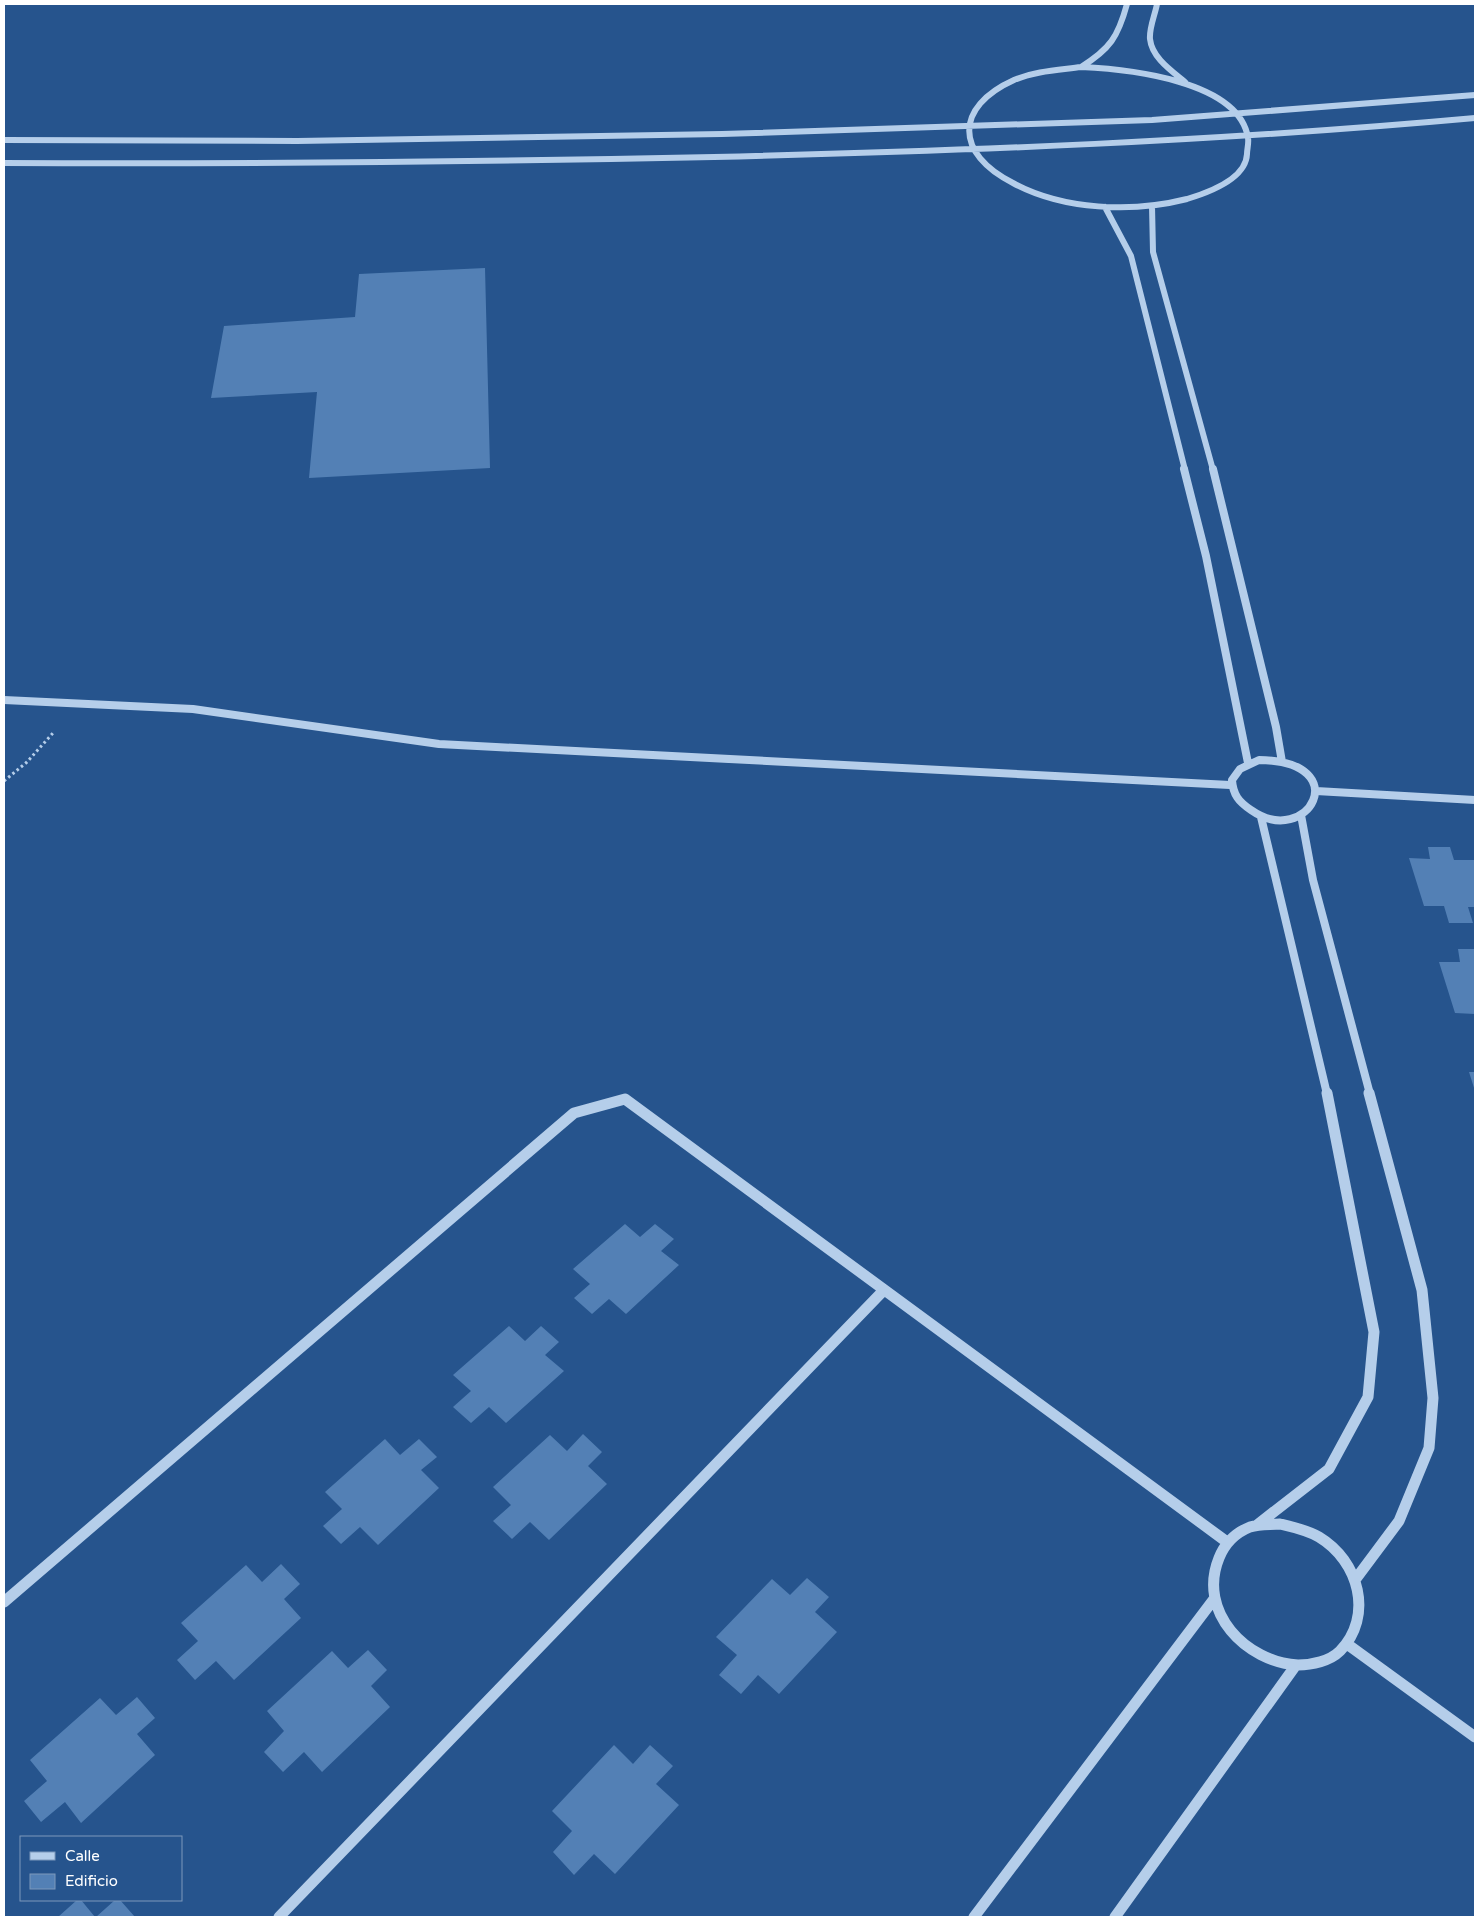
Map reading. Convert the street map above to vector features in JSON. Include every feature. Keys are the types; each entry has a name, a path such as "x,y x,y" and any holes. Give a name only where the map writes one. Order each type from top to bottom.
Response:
{"street":[{"path":"1081,67 1098,57 1113,44 1120,32 1127,4"},
{"path":"1157,4 1150,39 1153,49 1165,64 1187,84"},
{"path":"1081,67 1127,70 1154,74 1187,84 1215,98 1236,114 1248,137 1246,161 1228,181 1195,197 1152,206 1105,207 1061,200 1022,188 992,170 974,150 969,138 968,126 975,108 991,92 1016,80 1046,71 1081,67"},
{"path":"4,140 297,141 722,134 1152,120 1475,95"},
{"path":"4,163 290,164 974,150 1248,137 1475,118"},
{"path":"1152,206 1152,252 1207,446 1276,727 1282,762"},
{"path":"1105,207 1131,256 1206,556 1248,763"},
{"path":"4,700 192,709 439,744 1230,785"},
{"path":"1270,760 1282,762 1295,766 1305,773 1312,782 1316,792 1315,801 1310,809 1301,815 1289,819 1261,816 1239,804 1230,785 1233,776 1239,768 1248,763 1270,760"},
{"path":"1316,792 1475,800"},
{"path":"1301,815 1313,880 1422,1290 1433,1398 1429,1448 1399,1521 1355,1580"},
{"path":"1257,1526 1329,1469 1368,1397 1374,1332 1328,1097 1261,816"},
{"path":"4,1602 574,1113 625,1099 1227,1542"},
{"path":"279,1917 884,1290"},
{"path":"1280,1524 1303,1530 1325,1541 1343,1559 1355,1580 1360,1597 1360,1614 1356,1630 1347,1644 1333,1657 1316,1663 1296,1665 1274,1662 1253,1652 1235,1638 1222,1619 1214,1599 1212,1578 1217,1558 1227,1542 1240,1532 1257,1526 1280,1524"},
{"path":"974,1917 1214,1599"},
{"path":"1347,1644 1475,1737"},
{"path":"1115,1917 1296,1665"}],"path":[{"path":"4,781 27,762 79,704"}],"building":[{"path":"485,268 490,468 309,478 317,392 211,398 224,326 355,317 359,274"},
{"path":"1428,847 1450,847 1454,860 1475,860 1475,907 1468,907 1473,923 1449,923 1444,906 1424,906 1409,858 1430,859"},
{"path":"1458,949 1475,949 1475,1014 1455,1013 1439,962 1460,962"},
{"path":"1469,1072 1475,1072 1475,1091"},
{"path":"625,1224 640,1237 655,1224 674,1239 661,1251 679,1265 626,1314 609,1299 592,1314 574,1298 590,1284 573,1269"},
{"path":"509,1326 525,1341 541,1326 559,1342 545,1355 564,1371 506,1423 489,1407 471,1423 453,1407 471,1391 453,1375"},
{"path":"583,1434 602,1452 588,1466 607,1484 549,1540 530,1522 512,1539 493,1521 511,1505 493,1487 550,1435 567,1451"},
{"path":"385,1439 400,1455 419,1439 437,1457 421,1470 439,1488 378,1545 360,1527 341,1544 323,1526 342,1509 325,1492"},
{"path":"281,1564 300,1584 284,1599 301,1618 234,1680 216,1661 195,1680 177,1660 198,1641 181,1623 246,1565 262,1582"},
{"path":"807,1578 829,1597 815,1612 837,1632 779,1694 758,1675 741,1694 719,1675 737,1655 716,1637 772,1579 790,1595"},
{"path":"368,1650 387,1670 371,1686 390,1707 322,1772 304,1752 283,1772 264,1752 284,1731 267,1711 332,1651 348,1668"},
{"path":"137,1697 155,1718 137,1734 155,1755 81,1823 65,1802 41,1822 24,1801 47,1781 30,1760 100,1698 116,1715"},
{"path":"614,1745 633,1764 650,1745 673,1766 656,1784 679,1805 615,1874 594,1854 574,1875 553,1852 572,1831 552,1811"},
{"path":"76,1901 82,1901 95,1917 58,1917"},
{"path":"114,1901 121,1901 135,1917 96,1917"}]}
